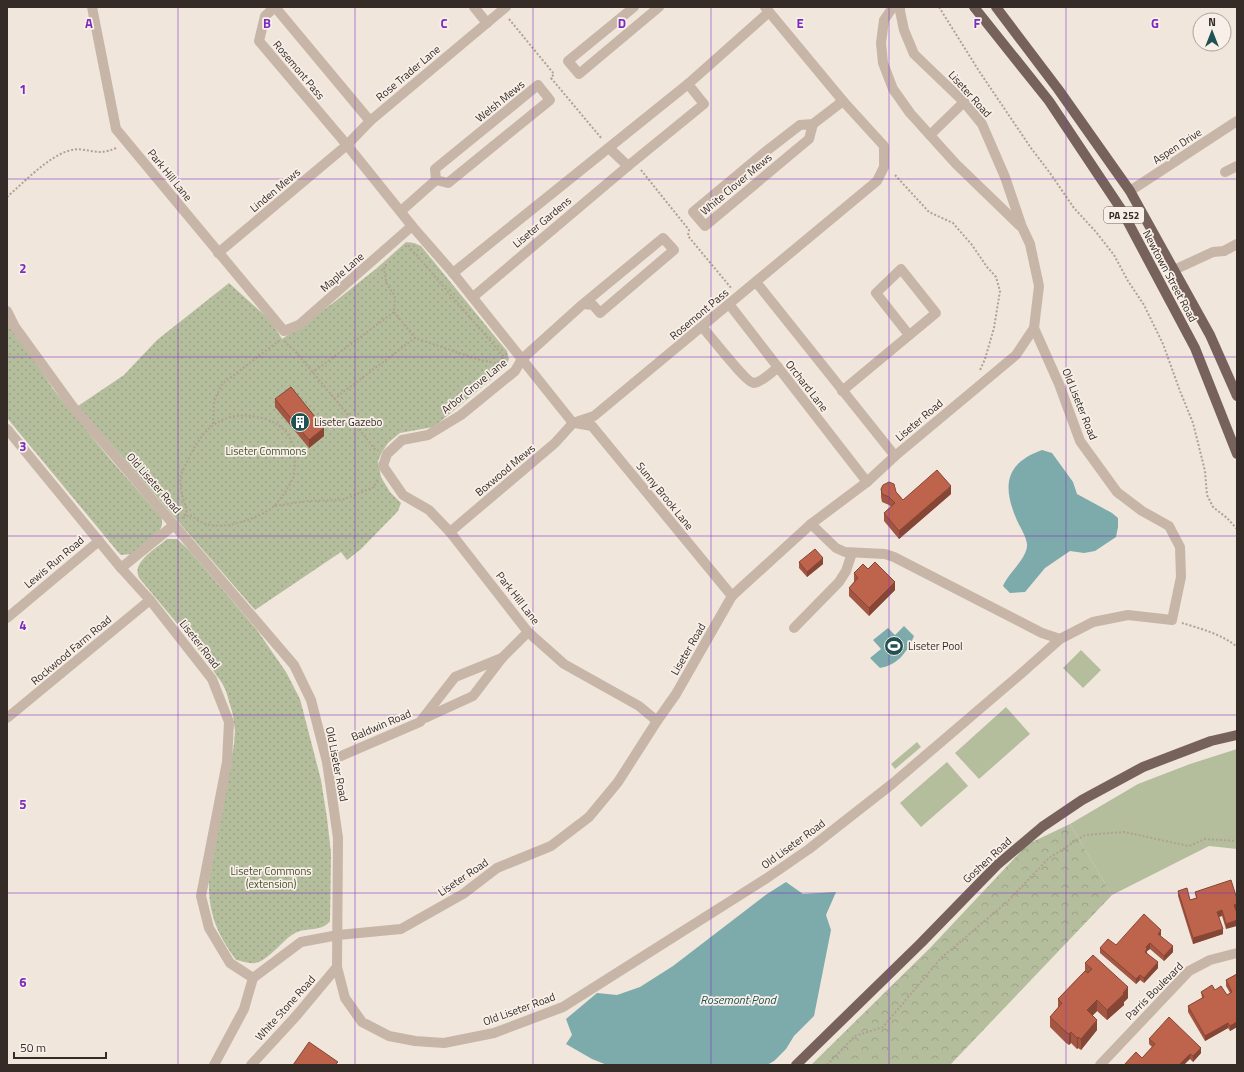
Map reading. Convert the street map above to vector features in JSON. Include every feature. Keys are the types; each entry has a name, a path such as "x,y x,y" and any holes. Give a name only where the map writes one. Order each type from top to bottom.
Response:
{"main road":[{"name":"Newtown Street Road","path":"974,7 1049,101 1121,209 1195,348 1236,448"},
{"name":"Newtown Street Road","path":"996,7 1058,89 1130,191 1210,335 1237,396"},
{"name":"Goshen Road","path":"796,1065 916,948 997,866 1042,827 1082,800 1143,767 1211,741 1237,735"}],"street":[{"name":"Park Hill Lane","path":"92,7 116,129 284,331"},
{"path":"275,7 370,121"},
{"name":"Rosemont Pass","path":"275,7 264,16 259,41 347,145"},
{"path":"474,7 487,23"},
{"path":"634,7 568,61 579,74 659,7"},
{"name":"Liseter Road","path":"893,7 884,20 881,43 883,63 893,89 910,113 956,164 1022,227"},
{"name":"Liseter Road","path":"7,429 121,568 150,600 212,679 229,722 227,762 201,896 209,928 230,964 253,978 301,942 338,935 401,929 462,894 497,868 551,846 589,817 618,782 676,694 732,596 811,524 867,482 895,456 1016,355 1034,328 1039,286 1030,244 1022,227 1005,177 982,124 964,102 914,54 904,30 900,7"},
{"name":"Rose Trader Lane","path":"347,145 370,121 504,9"},
{"name":"Rosemont Pass","path":"573,423 594,416 877,181 884,167 884,146 843,101 767,10"},
{"name":"Liseter Gardens","path":"453,272 688,84 767,10"},
{"name":"Liseter Gardens","path":"473,297 704,104 688,84"},
{"name":"Welsh Mews","path":"538,85 550,100 448,183 436,180 435,170 538,85"},
{"name":"White Clover Mews","path":"813,124 809,139 705,226 694,212 765,152 800,125 813,124 843,101"},
{"path":"930,135 964,102"},
{"name":"Aspen Drive","path":"1130,191 1237,121"},
{"name":"Linden Mews","path":"218,253 347,145"},
{"path":"347,145 412,226 453,272 573,423"},
{"path":"609,148 631,164"},
{"path":"1225,172 1237,166"},
{"name":"Welsh Mews","path":"401,211 436,180"},
{"name":"Maple Lane","path":"284,331 299,325 412,226"},
{"name":"Arbor Grove Lane","path":"383,466 387,454 402,440 428,435 461,414 515,370 522,359 582,304 663,238 674,250 600,313 593,305 582,304"},
{"path":"1174,270 1213,252 1224,251 1237,244"},
{"path":"842,391 936,313 901,270 876,292 909,335"},
{"path":"756,282 895,456"},
{"name":"Orchard Lane","path":"729,304 867,482"},
{"name":"Old Liseter Road","path":"7,311 15,326 73,407 294,665 311,700 327,762 338,838 337,967 345,998 362,1022 389,1036 415,1041 444,1042 494,1033 563,1007 767,878 809,849 892,784 1060,639 1093,622 1128,614 1172,620 1181,577 1180,547 1169,526 1142,511 1117,492 1080,441 1059,384 1034,328"},
{"path":"702,326 737,368 750,381 754,383 758,382 778,368"},
{"name":"Boxwood Mews","path":"450,532 555,443 573,423"},
{"name":"Sunny Brook Lane","path":"573,423 592,426 732,596"},
{"name":"Park Hill Lane","path":"383,466 402,495 429,510 450,532 528,632 564,664 639,706 657,721"},
{"path":"811,524 836,548 845,552 885,554 894,557 1042,633 1060,639"},
{"path":"121,568 174,525"},
{"name":"Lewis Run Road","path":"7,618 99,541"},
{"path":"794,628 839,582 846,571 852,553"},
{"name":"Rockwood Farm Road","path":"7,718 150,600"},
{"name":"Baldwin Road","path":"327,762 473,696 502,658 528,632"},
{"name":"Baldwin Road","path":"421,720 456,677 502,658"},
{"name":"Parris Boulevard","path":"1100,1065 1189,971 1210,960 1237,952"},
{"name":"White Stone Road","path":"251,1065 297,1015 337,967"},
{"path":"214,1065 244,1009 253,978"}],"path":[{"path":"939,7 979,71 1031,148 1050,172 1074,208 1114,255 1128,281 1144,304 1163,344 1193,423 1205,470 1207,495 1213,507 1227,518 1237,529"},
{"path":"504,9 554,74 551,78 609,148"},
{"path":"7,197 48,161 68,150 82,149 94,153 108,152 116,148"},
{"path":"631,164 689,230 688,236 738,297"},
{"path":"895,175 929,212 953,224 972,245 987,268 996,277 1000,291 992,334 980,371"},
{"path":"386,263 384,269 387,285 395,296 394,312 415,338 480,360 501,364 504,357 407,244 402,249"},
{"path":"312,373 394,312"},
{"path":"334,399 415,338"},
{"path":"213,424 214,402 222,384 282,339 296,352 312,373 358,426 380,457 383,466 374,487 342,500 273,506"},
{"path":"174,525 184,517 190,515 203,523 217,526 240,522 259,515 273,506 293,477 295,460 293,443 285,431 269,419 249,415 231,416 213,424 195,444 182,475 181,495 187,510 184,517"},
{"path":"1172,620 1202,629 1232,642 1237,648"},
{"path":"827,1065 855,1036 883,1027 941,958 1006,903 1049,858 1085,835 1124,832 1144,835 1189,846 1205,839 1237,840"}],"green space":[{"name":"Liseter Commons","path":"406,242 421,246 507,351 509,359 505,368 433,427 400,433 388,443 378,461 381,477 390,492 401,503 398,511 361,549 347,560 341,552 255,610 78,406 124,375 157,340 229,283 271,321 282,339 333,303 377,268"},
{"path":"7,318 53,389 110,459 162,518 160,530 132,554 121,555 118,552 7,418"},
{"name":"Liseter Commons (extension)","path":"167,539 177,539 189,550 257,630 286,672 300,699 321,780 331,853 330,921 323,927 295,933 285,940 266,958 255,963 236,960 219,932 210,903 209,880 234,744 235,731 233,715 226,691 195,645 140,579 138,573 138,567 146,556"},
{"path":"1081,650 1101,670 1083,688 1063,668"},
{"path":"1006,707 1030,734 979,779 955,753"},
{"path":"917,742 921,747 895,769 891,764"},
{"path":"1237,749 1237,849 1209,846 1112,895 1070,824 1138,784 1190,764"},
{"path":"947,762 968,786 921,827 900,803"},
{"path":"1070,824 1112,895 950,1065 811,1065 930,948 1028,844"}],"water":[{"path":"1042,450 1052,453 1073,482 1077,494 1112,513 1118,518 1116,537 1095,551 1084,553 1070,551 1045,568 1025,592 1010,593 1003,586 1024,555 1027,544 1017,521 1009,495 1010,476 1021,461"},
{"name":"Liseter Pool","path":"904,626 914,636 908,647 897,661 880,668 870,658 881,649 873,640 888,628 895,635"},
{"name":"Rosemont Pond","path":"786,882 803,894 836,892 826,915 831,930 814,1016 794,1036 786,1049 774,1061 767,1065 607,1065 592,1059 566,1044 572,1035 566,1019 597,993 617,995 640,987 673,966 767,894"}],"building":[{"name":"Liseter Gazebo","path":"291,387 324,428 309,440 275,399"},
{"path":"937,470 951,486 899,531 884,513 895,503 889,497 882,494 881,489 883,485 889,482 894,484 896,492 903,500"},
{"path":"815,549 823,558 807,572 799,562"},
{"path":"875,562 895,582 869,608 849,588 858,578 854,573 863,564 868,569"},
{"path":"1231,880 1237,899 1237,904 1234,905 1237,913 1237,920 1226,924 1222,910 1217,912 1223,929 1193,938 1178,891 1187,888 1190,900 1197,898 1195,892"},
{"path":"1144,914 1161,930 1158,934 1173,946 1164,956 1150,943 1146,947 1147,949 1145,952 1158,962 1144,978 1140,975 1136,979 1100,948 1108,939 1116,945"},
{"path":"1093,955 1128,987 1123,993 1124,994 1107,1010 1097,1000 1087,1010 1097,1020 1081,1039 1078,1037 1077,1038 1071,1032 1069,1034 1066,1032 1050,1017 1062,1003 1058,999 1085,971 1088,973 1092,969 1085,963"},
{"path":"1237,974 1237,1022 1230,1026 1228,1023 1205,1036 1188,1006 1204,997 1201,992 1212,985 1215,990 1221,986 1227,995 1232,992 1226,980"},
{"path":"1169,1017 1201,1048 1193,1056 1190,1054 1179,1065 1124,1065 1136,1052 1142,1058 1155,1044 1149,1039"},
{"path":"309,1042 338,1062 335,1065 293,1065"}],"place":[{"name":"Liseter Gazebo","path":"300,422"},
{"name":"Liseter Pool","path":"894,646"}]}
